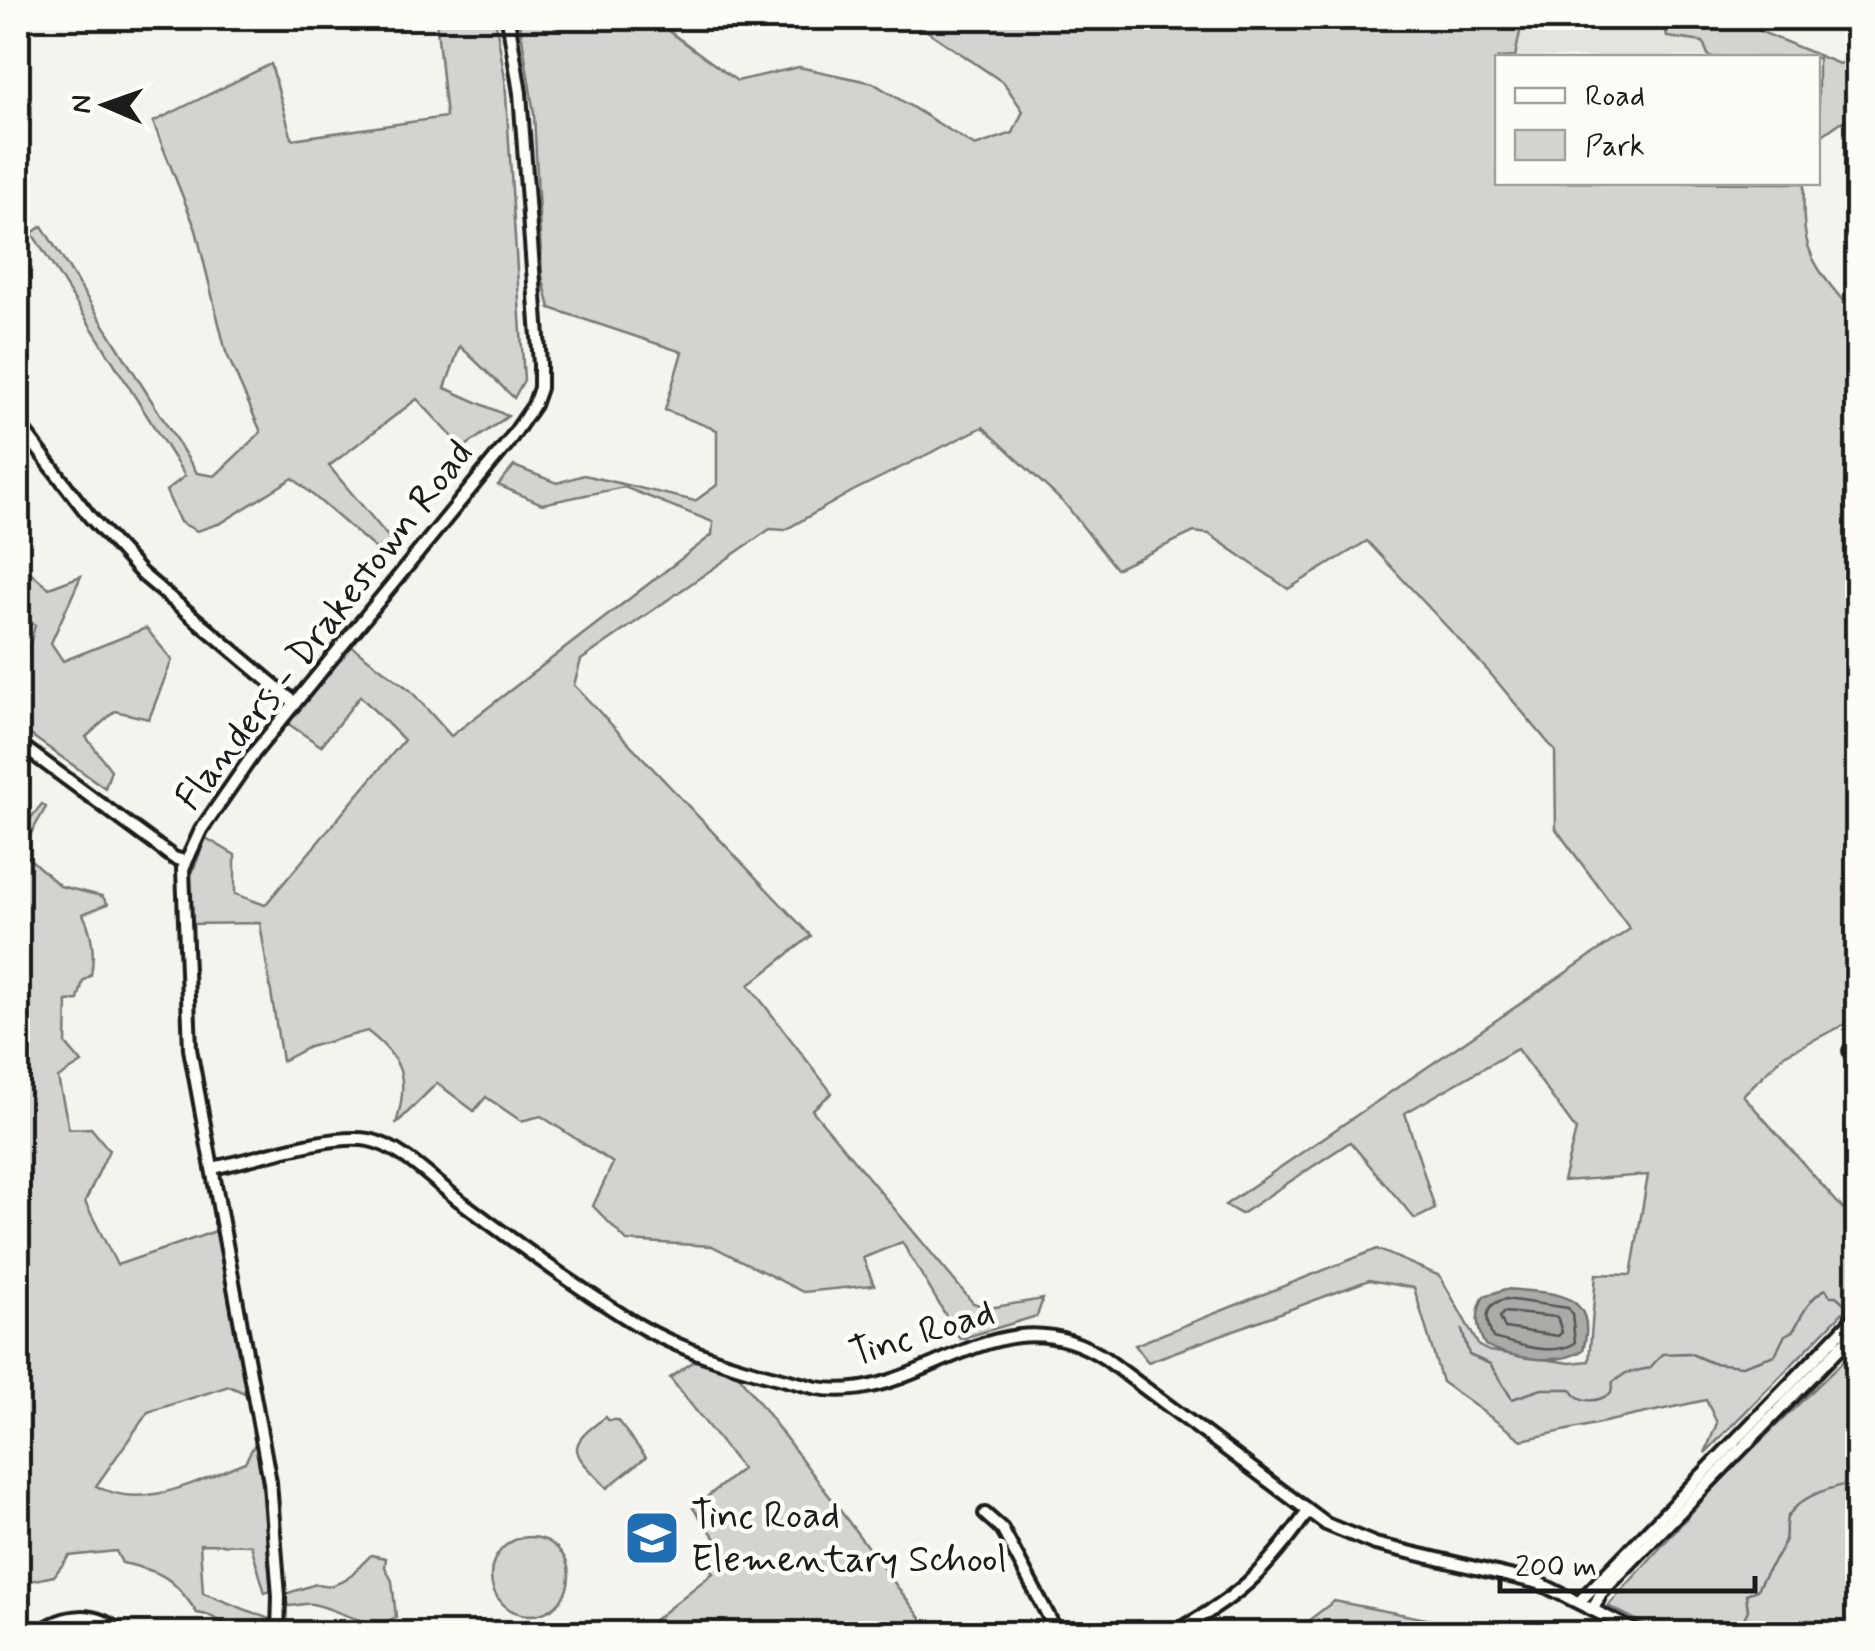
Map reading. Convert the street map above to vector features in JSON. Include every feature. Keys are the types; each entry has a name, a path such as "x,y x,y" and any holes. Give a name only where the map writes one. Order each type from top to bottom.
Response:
{"street":[{"name":"Flanders - Drakestown Road","path":"278,1634 270,1482 186,1018 184,861 227,791 495,459 537,399 540,364 522,118 508,18"},
{"path":"18,423 90,517 142,574 295,703"},
{"path":"18,743 174,858 184,861"},
{"path":"1850,1051 1858,1068"},
{"name":"Tinc Road","path":"212,1168 330,1142 375,1142 398,1154 648,1332 691,1350 816,1388 864,1386 1011,1336 1038,1334 1070,1340 1106,1359 1307,1513 1365,1541 1527,1579 1641,1634"},
{"path":"1580,1602 1858,1314"},
{"path":"1593,1608 1601,1593 1642,1549 1858,1329"},
{"path":"1172,1634 1194,1628 1242,1590 1262,1572 1307,1513"},
{"path":"985,1514 1002,1529 1058,1634"},
{"path":"37,1634 74,1616 106,1621 122,1634"}],"shaded area":[{"path":"1488,18 1664,18 1667,37 1703,42 1709,55 1515,55 1521,23 1486,30"}],"green space":[{"path":"436,18 495,18 505,79 524,380 514,398 460,346 445,388 508,416 463,448 417,399 329,466 395,545 384,556 293,478 221,523 197,531 180,522 166,491 185,476 32,233 42,226 197,473 215,476 261,432 226,352 196,230 153,122 271,64 292,139 446,117"},
{"path":"519,18 651,18 737,81 799,67 873,83 975,146 1013,133 1023,111 1004,83 908,18 1488,18 1487,29 1522,22 1515,55 1495,55 1495,185 1804,185 1805,234 1814,260 1844,302 1857,276 1857,1018 1784,1055 1743,1095 1857,1225 1857,1298 1705,1453 1717,1423 1706,1400 1522,1440 1442,1382 1414,1288 1369,1280 1148,1362 1135,1345 1377,1249 1440,1276 1479,1346 1489,1351 1570,1363 1589,1361 1596,1274 1631,1275 1648,1175 1563,1181 1576,1130 1517,1049 1405,1113 1435,1209 1415,1219 1350,1142 1241,1214 1225,1205 1630,929 1556,829 1555,751 1489,672 1367,541 1288,589 1209,534 1194,532 1116,569 1066,505 983,427 853,491 785,530 770,529 581,660 574,685 811,936 749,985 832,1093 812,1110 973,1303 989,1308 1043,1299 1037,1316 960,1339 902,1242 863,1258 874,1285 803,1292 712,1246 627,1241 593,1206 613,1163 541,1116 521,1121 486,1097 474,1111 437,1083 396,1124 402,1095 400,1072 389,1051 367,1031 309,1047 282,1061 260,923 190,924 190,878 206,838 235,855 235,894 265,905 404,740 360,696 321,746 287,723 351,646 410,690 451,736 712,535 713,522 624,487 542,504 498,485 514,466 557,483 584,475 695,501 717,485 717,430 665,410 682,352 550,308 542,276 534,114"},
{"path":"1664,18 1734,18 1817,55 1708,55 1703,42 1667,37"},
{"path":"1820,56 1839,64 1857,59 1857,123 1841,122 1820,137"},
{"path":"18,562 49,588 81,576 51,643 63,661 146,628 172,660 149,719 115,711 86,737 111,770 105,788 18,726 18,676 35,625 18,612"},
{"path":"42,804 46,807 21,851 60,886 102,896 108,904 83,914 93,951 91,975 83,981 78,1000 67,1001 66,1044 82,1063 58,1078 69,1129 91,1128 109,1150 85,1202 117,1265 216,1231 249,1395 229,1386 148,1412 96,1486 133,1496 171,1490 245,1462 258,1438 271,1591 265,1593 251,1545 200,1544 203,1593 272,1620 268,1633 243,1633 197,1613 166,1578 122,1563 116,1551 69,1556 54,1576 21,1583 18,1580 18,834"},
{"path":"1857,1348 1857,1633 1663,1633 1608,1606 1726,1474"},
{"path":"694,1361 737,1373 932,1633 638,1633 713,1573 701,1555 717,1540 693,1508 742,1469 670,1378"},
{"path":"606,1417 617,1420 646,1457 607,1488 577,1451 582,1437"},
{"path":"530,1537 545,1540 557,1549 566,1561 566,1591 557,1603 545,1612 530,1615 515,1612 503,1603 494,1591 491,1576 494,1561 503,1549 515,1540"},
{"path":"371,1555 386,1558 396,1617 376,1623 312,1604 288,1606 285,1594 346,1580"},
{"path":"1334,1601 1452,1624 1453,1633 1304,1633 1308,1621"}],"water":[{"path":"1506,1289 1553,1294 1577,1305 1584,1315 1586,1330 1583,1350 1561,1358 1534,1359 1485,1345 1478,1320 1481,1302 1484,1296"}],"waterway":[{"path":"1462,1330 1469,1355 1490,1364 1512,1399 1542,1389 1571,1389 1579,1398 1595,1400 1611,1393 1613,1382 1626,1373 1650,1368 1662,1354 1689,1353 1712,1363 1742,1366 1775,1355 1785,1335 1793,1331 1820,1292 1826,1289 1830,1296 1849,1304 1858,1291"},
{"path":"1737,1634 1748,1610 1746,1594 1757,1590 1779,1553 1785,1540 1786,1521 1794,1508 1828,1489 1858,1481"}],"place":[{"name":"Tinc Road Elementary School","path":"652,1538"}]}
